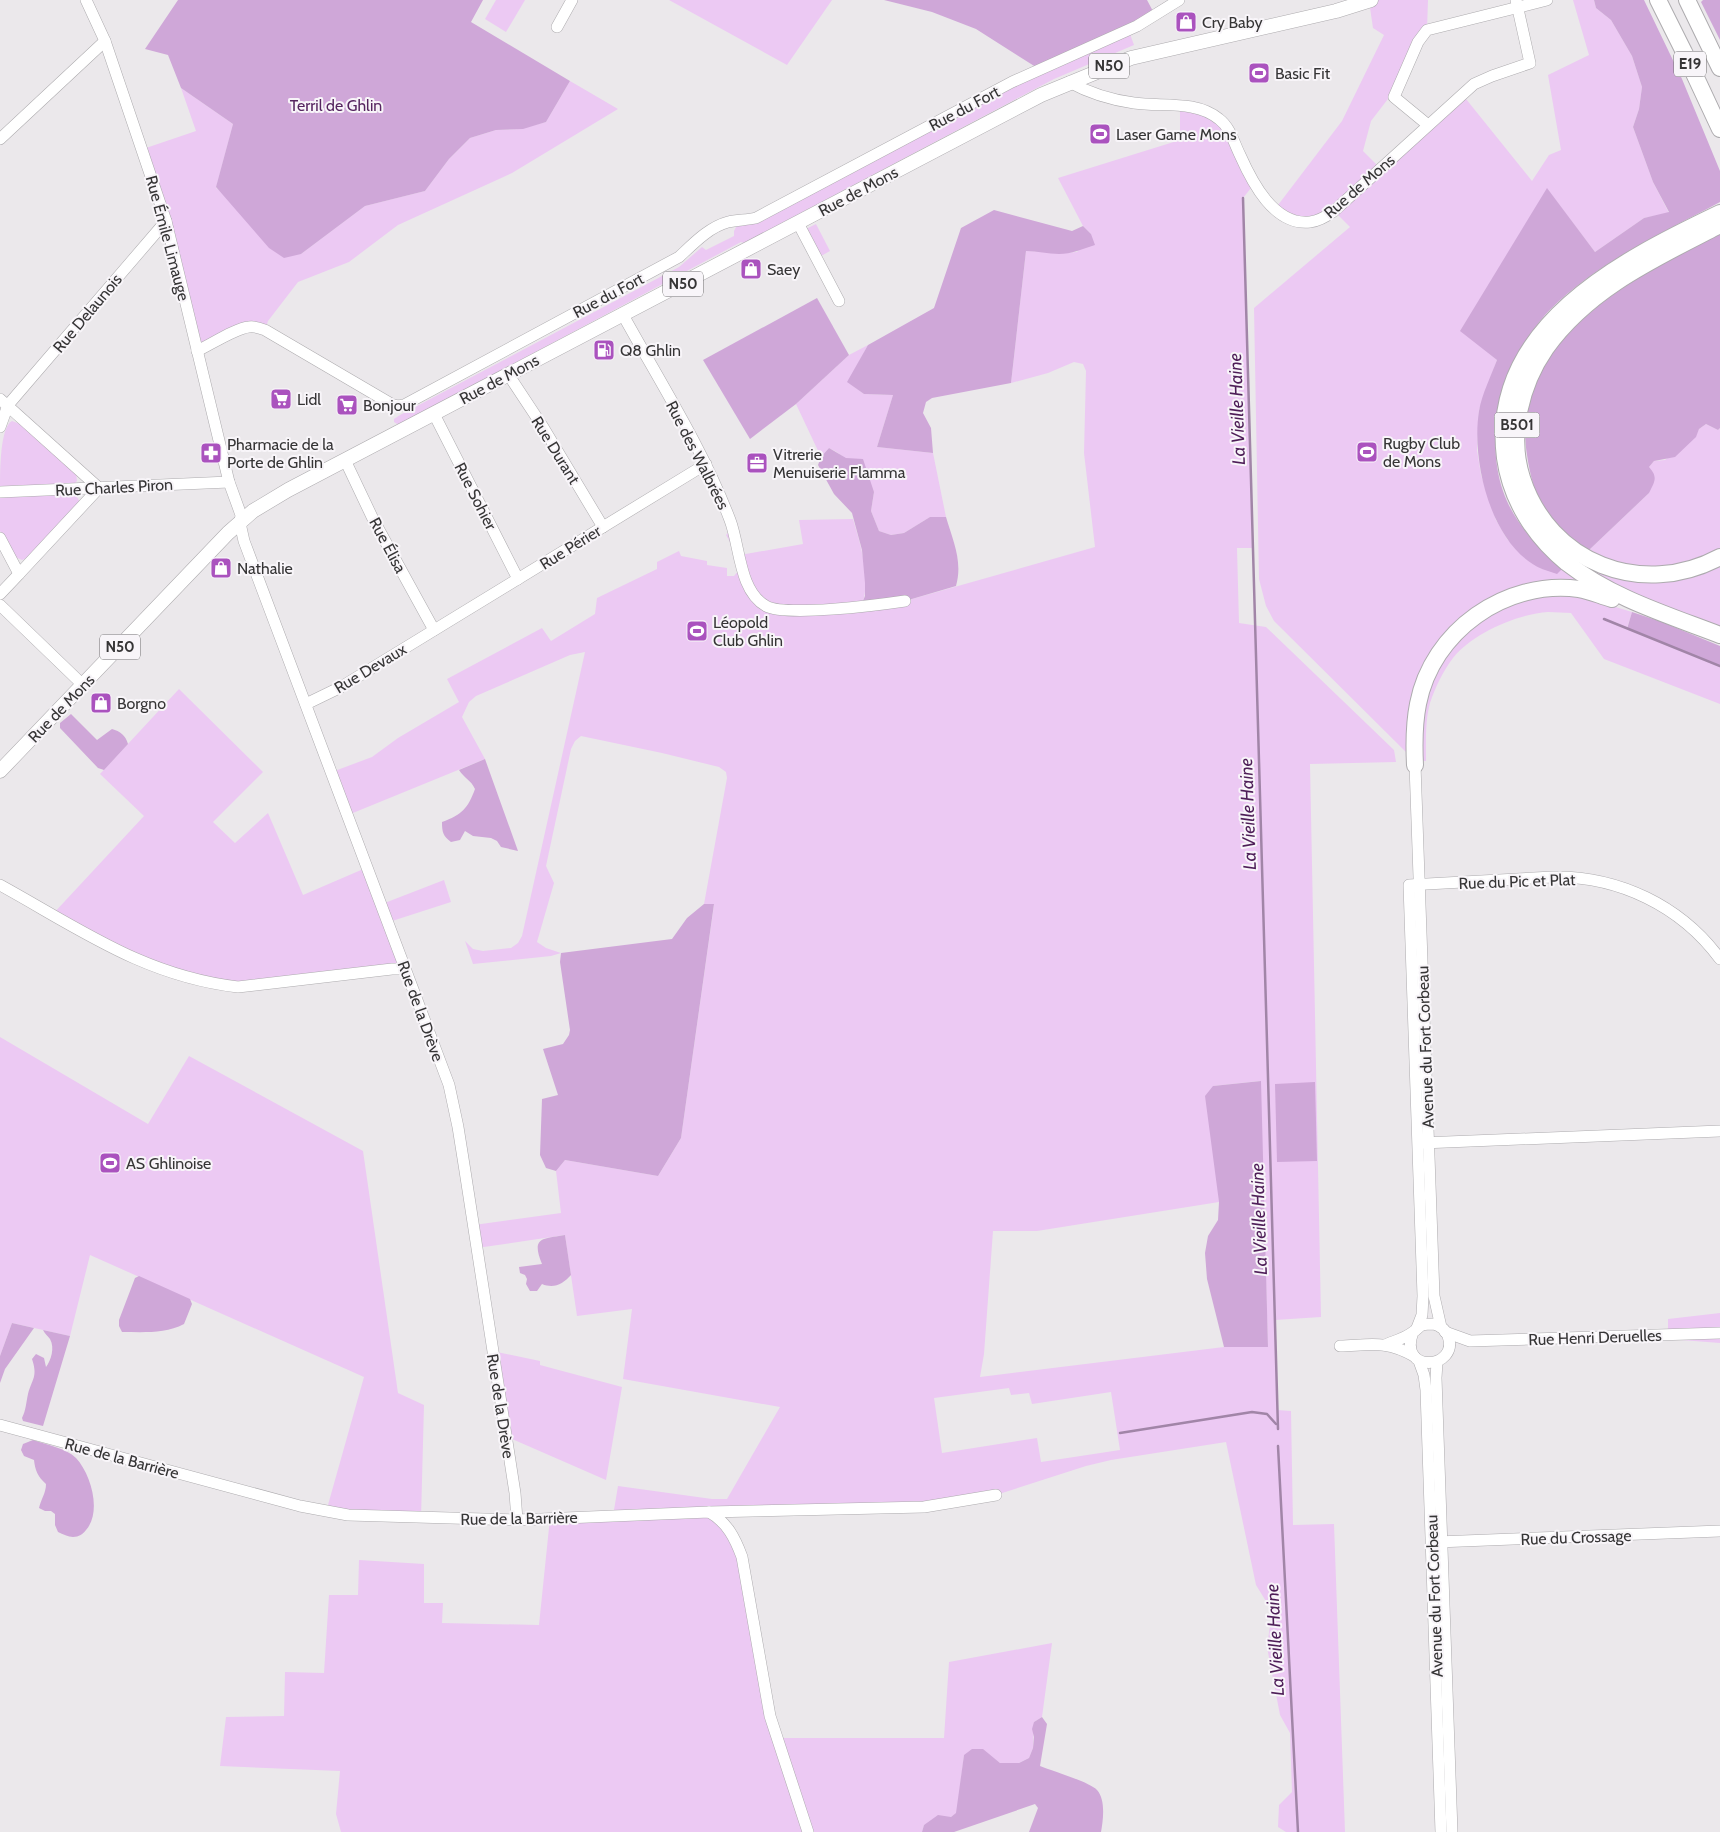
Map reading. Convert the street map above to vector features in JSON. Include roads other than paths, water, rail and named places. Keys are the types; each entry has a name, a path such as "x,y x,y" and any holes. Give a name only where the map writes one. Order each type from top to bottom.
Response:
{"highway":[{"name":"E19","path":"1658,0 1720,129"},
{"name":"E19","path":"1687,0 1720,68"},
{"name":"B501","path":"1720,213 1635,256 1576,297 1548,325 1534,345 1515,380 1506,410 1504,430 1507,468 1513,490 1524,515 1539,536 1568,563 1595,581 1641,605 1720,635"},
{"name":"B501","path":"1720,226 1629,274 1601,292 1568,322 1546,349 1530,375 1518,417 1516,444 1521,476 1538,513 1560,539 1584,556 1614,570 1651,576 1680,573 1708,564 1720,557"},
{"path":"1415,765 1415,726 1423,685 1446,643 1462,626 1476,615 1506,599 1536,590 1551,588 1580,590 1641,605"}],"main road":[{"name":"Rue de Mons","path":"0,771 228,533 253,511 288,490 1069,82 1117,63 1150,53 1336,10 1371,0"}],"street":[{"name":"Rue Émile Limauge","path":"86,0 105,41 166,220 229,482"},
{"path":"557,27 572,0"},
{"name":"Rue du Fort","path":"197,351 241,329 250,326 257,327 393,405 404,405 679,257 707,232 727,222 756,218 1012,82 1137,26 1179,0"},
{"path":"1428,125 1394,98 1422,36 1427,30 1517,4 1547,0"},
{"name":"Rue de Mons","path":"1069,82 1086,92 1133,103 1196,108 1212,114 1227,126 1248,173 1264,198 1282,214 1301,222 1311,222 1320,220 1334,211 1474,84 1530,63 1517,4"},
{"path":"0,140 105,41"},
{"name":"Rue Delaunois","path":"4,402 166,220"},
{"path":"798,223 838,301"},
{"name":"Rue des Walbrées","path":"624,315 706,464 731,522 746,584 750,591 764,605 786,610 873,605 905,601"},
{"name":"Rue Durant","path":"508,374 603,527"},
{"path":"0,427 4,402"},
{"path":"0,594 100,488 4,402"},
{"name":"Rue Sohier","path":"434,414 518,579"},
{"name":"Rue Élisa","path":"345,460 373,519 434,630"},
{"name":"Rue Périer","path":"434,630 706,464"},
{"path":"229,482 241,504 253,511"},
{"name":"Rue Charles Piron","path":"0,492 229,482"},
{"name":"Rue de la Drève","path":"229,482 241,515 240,523 244,541 449,1085 458,1127 515,1493 517,1520"},
{"path":"0,538 19,574"},
{"path":"0,605 83,685"},
{"name":"Rue Devaux","path":"306,704 340,687 434,630"},
{"name":"Avenue du Fort Corbeau","path":"1415,765 1411,799 1423,1143 1423,1296 1422,1315 1415,1330"},
{"name":"Rue du Pic et Plat","path":"1414,885 1554,876 1568,876 1597,881 1631,890 1664,906 1687,923 1720,959"},
{"path":"0,885 88,936 134,959 155,968 220,985 238,987 405,969"},
{"path":"1423,1143 1720,1131"},
{"name":"Avenue du Fort Corbeau","path":"1423,1143 1434,1296 1443,1330"},
{"path":"1340,1346 1385,1345 1399,1348 1425,1363 1442,1358 1449,1342 1443,1330 1430,1324 1385,1345"},
{"path":"1415,1330 1410,1345 1417,1359"},
{"name":"Rue Henri Deruelles","path":"1443,1330 1470,1341 1720,1333"},
{"name":"Rue Henri Deruelles","path":"1442,1358 1470,1341"},
{"name":"Avenue du Fort Corbeau","path":"1441,1832 1436,1378 1442,1358"},
{"name":"Avenue du Fort Corbeau","path":"1417,1359 1424,1375 1426,1390 1438,1542 1452,1832"},
{"name":"Rue de la Barrière","path":"0,1425 300,1506 348,1515 517,1520 709,1512 924,1507 996,1495"},
{"path":"709,1512 716,1516 732,1532 742,1557 770,1716 808,1832"},
{"name":"Rue du Crossage","path":"1438,1542 1720,1530"}],"waterway":[{"name":"La Vieille Haine","path":"1243,198 1278,1429"},
{"path":"1604,619 1720,666"},
{"path":"1120,1433 1252,1412 1267,1414 1276,1424"},
{"name":"La Vieille Haine","path":"1278,1446 1298,1832"}],"place":[{"name":"Cry Baby","path":"1186,22"},
{"name":"Basic Fit","path":"1259,73"},
{"name":"Laser Game Mons","path":"1100,134"},
{"name":"Saey","path":"751,269"},
{"name":"Q8 Ghlin","path":"604,350"},
{"name":"Lidl","path":"281,399"},
{"name":"Bonjour","path":"347,405"},
{"name":"Rugby Club de Mons","path":"1367,452"},
{"name":"Pharmacie de la Porte de Ghlin","path":"211,453"},
{"name":"Vitrerie Menuiserie Flamma","path":"757,463"},
{"name":"Nathalie","path":"221,568"},
{"name":"Léopold Club Ghlin","path":"697,631"},
{"name":"Borgno","path":"101,703"},
{"name":"AS Ghlinoise","path":"110,1163"}],"park label":[{"name":"Terril de Ghlin","path":"336,105"}]}
